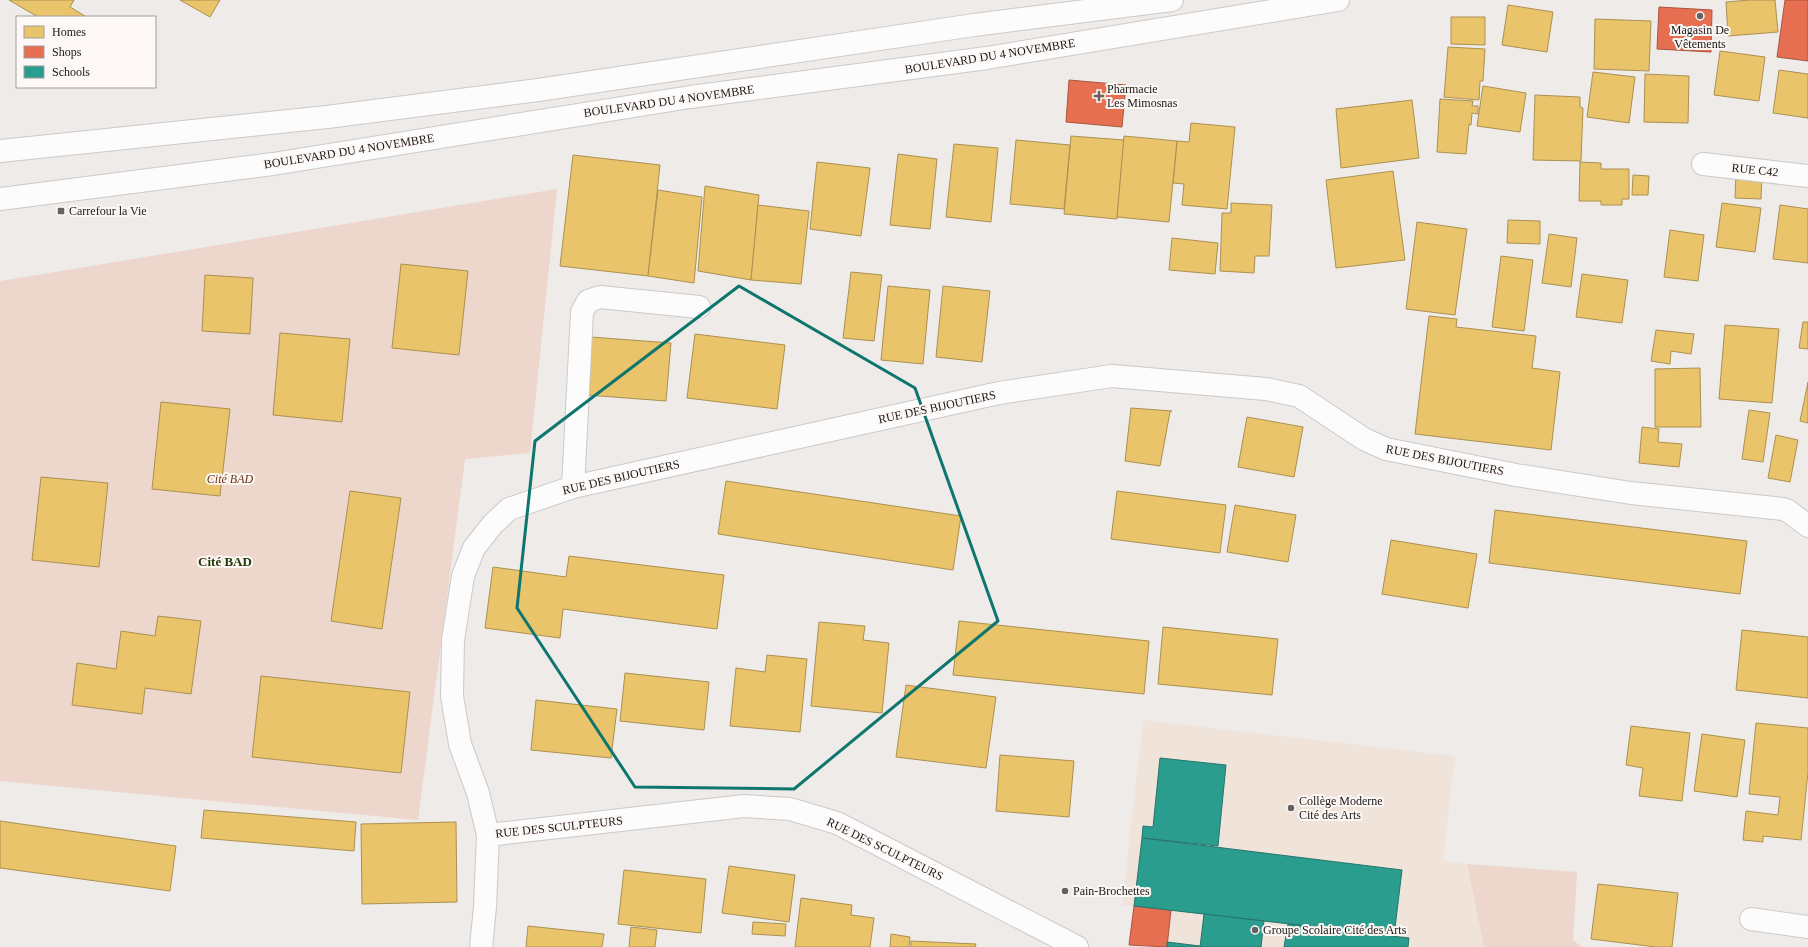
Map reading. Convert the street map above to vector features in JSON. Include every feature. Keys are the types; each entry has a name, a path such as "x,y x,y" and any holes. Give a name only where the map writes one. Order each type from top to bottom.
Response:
{"street":[{"path":"0,152 327,117 538,90 959,27 1172,0"},
{"name":"BOULEVARD DU 4 NOVEMBRE","path":"0,200 273,164 690,97 987,58 1338,0"},
{"name":"RUE C42","path":"1703,164 1808,176"},
{"path":"573,487 582,312 588,301 600,297 699,307"},
{"name":"RUE DES BIJOUTIERS","path":"480,947 485,907 488,835 478,793 460,744 452,696 453,640 463,576 474,548 493,524 509,509 573,487 999,393 1112,376 1266,389 1285,392 1299,396 1364,439 1386,449 1516,475 1631,493 1783,509 1808,526"},
{"name":"RUE DES SCULPTEURS","path":"488,835 744,806 790,809 837,823 1077,947"},
{"path":"1751,919 1808,927"}],"highlighted area":[{"path":"739,286 915,388 998,621 794,789 635,787 517,608 535,441"}],"shaded area":[{"name":"Collège Moderne Cité des Arts","path":"1143,720 1455,756 1443,861 1467,864 1484,947 1167,947 1170,910 1122,905"}],"green space":[{"name":"Cité BAD","path":"557,189 530,453 465,459 418,820 0,781 0,281"},
{"path":"1467,864 1577,872 1573,940 1582,947 1484,947"}],"building: Homes":[{"path":"9,0 74,0 70,7 85,16 36,16"},
{"path":"180,0 220,0 210,17"},
{"path":"1775,0 1778,32 1728,36 1726,2"},
{"path":"1508,5 1553,12 1547,52 1502,45"},
{"path":"1451,17 1485,17 1485,45 1451,44"},
{"path":"1595,19 1651,21 1649,71 1594,69"},
{"path":"1448,47 1485,49 1483,81 1480,81 1479,100 1444,97"},
{"path":"1720,51 1765,57 1759,101 1714,95"},
{"path":"1779,70 1808,74 1808,118 1773,113"},
{"path":"1593,72 1635,77 1629,123 1587,117"},
{"path":"1645,74 1689,76 1688,123 1644,122"},
{"path":"1483,86 1526,93 1520,132 1477,126"},
{"path":"1535,95 1580,97 1580,107 1583,108 1581,161 1533,160"},
{"path":"1440,99 1473,101 1472,106 1478,106 1478,114 1472,113 1471,125 1469,124 1466,154 1437,152"},
{"path":"1412,100 1419,158 1341,168 1336,109"},
{"path":"1191,123 1235,127 1227,209 1182,205 1184,184 1173,183 1177,141 1189,142"},
{"path":"1071,136 1124,140 1117,219 1064,214"},
{"path":"1124,136 1177,141 1169,222 1117,217"},
{"path":"1016,140 1070,145 1064,209 1010,204"},
{"path":"954,144 998,148 991,222 946,217"},
{"path":"898,154 937,159 930,229 890,225"},
{"path":"573,155 660,165 648,276 560,266"},
{"path":"817,162 870,168 861,236 810,229"},
{"path":"1580,162 1601,163 1601,169 1629,169 1629,199 1622,199 1622,205 1601,205 1601,201 1579,201"},
{"path":"1393,171 1405,260 1336,268 1326,180"},
{"path":"1736,174 1762,175 1761,199 1735,198"},
{"path":"1633,175 1649,176 1648,195 1632,195"},
{"path":"705,186 759,195 751,280 698,271"},
{"path":"658,190 702,197 694,283 648,276"},
{"path":"1231,203 1272,205 1269,256 1255,256 1254,273 1220,271 1222,213 1231,213"},
{"path":"1722,203 1761,208 1755,252 1716,247"},
{"path":"758,205 809,211 801,284 751,280"},
{"path":"1780,205 1808,209 1808,263 1773,259"},
{"path":"1508,220 1540,221 1540,244 1507,243"},
{"path":"1417,222 1467,229 1455,315 1406,309"},
{"path":"1670,230 1704,235 1698,281 1664,277"},
{"path":"1549,234 1577,238 1571,287 1542,283"},
{"path":"1172,238 1218,243 1215,274 1169,270"},
{"path":"1501,256 1533,260 1524,331 1492,327"},
{"path":"401,264 468,271 459,355 392,348"},
{"path":"851,272 882,275 874,341 843,338"},
{"path":"1582,274 1628,280 1622,323 1576,317"},
{"path":"205,275 253,278 250,334 202,331"},
{"path":"888,286 930,290 923,364 881,360"},
{"path":"943,286 990,291 982,362 936,357"},
{"path":"1429,316 1457,319 1456,327 1536,336 1532,368 1560,372 1551,450 1415,434"},
{"path":"1803,322 1808,322 1808,349 1799,348"},
{"path":"1725,325 1779,329 1772,403 1719,399"},
{"path":"1656,330 1694,334 1691,354 1671,351 1670,364 1651,361"},
{"path":"280,333 350,339 342,422 273,415"},
{"path":"695,334 785,345 777,409 687,398"},
{"path":"591,337 671,343 666,401 587,395"},
{"path":"1700,368 1701,427 1655,427 1655,369"},
{"path":"1808,382 1808,423 1800,421"},
{"path":"161,402 230,409 220,496 152,489"},
{"path":"1131,408 1172,411 1170,412 1160,466 1125,461"},
{"path":"1749,410 1770,413 1763,462 1742,459"},
{"path":"1247,417 1303,427 1294,477 1238,467"},
{"path":"1642,427 1659,429 1658,442 1682,444 1679,467 1639,463"},
{"path":"1776,435 1798,440 1790,482 1768,478"},
{"path":"41,477 108,483 99,567 32,560"},
{"path":"726,481 961,516 953,570 718,534"},
{"path":"350,491 401,498 382,629 331,621"},
{"path":"1117,491 1226,505 1220,553 1111,539"},
{"path":"1235,505 1296,515 1288,562 1227,552"},
{"path":"1495,510 1747,541 1740,594 1489,563"},
{"path":"1391,540 1477,554 1468,608 1382,594"},
{"path":"569,556 724,575 717,629 563,609 560,638 485,628 493,567 566,577"},
{"path":"158,616 201,621 191,694 145,688 142,714 72,705 77,663 116,669 121,631 155,636"},
{"path":"959,621 1149,641 1144,694 953,675"},
{"path":"819,622 865,626 863,640 889,643 882,713 811,706"},
{"path":"1163,627 1278,639 1272,695 1158,684"},
{"path":"1742,630 1808,637 1808,698 1736,690"},
{"path":"767,655 807,659 800,732 730,726 736,668 765,672"},
{"path":"625,673 709,682 704,730 620,721"},
{"path":"261,676 410,692 401,773 252,757"},
{"path":"906,685 996,697 986,768 896,757"},
{"path":"536,700 617,709 611,758 531,750"},
{"path":"1756,723 1808,728 1808,772 1801,840 1763,836 1763,842 1743,840 1746,811 1778,815 1780,797 1749,794"},
{"path":"1631,726 1690,733 1682,801 1639,796 1643,768 1626,765"},
{"path":"1702,734 1745,740 1737,797 1694,791"},
{"path":"1000,755 1074,761 1069,817 996,811"},
{"path":"204,810 356,822 354,851 201,838"},
{"path":"0,821 176,846 170,891 0,868"},
{"path":"456,822 457,902 362,904 361,824"},
{"path":"729,866 795,875 789,922 722,913"},
{"path":"624,870 706,879 701,933 618,924"},
{"path":"1598,884 1678,893 1672,947 1656,947 1591,939"},
{"path":"801,898 852,905 851,915 874,918 870,947 795,947"},
{"path":"753,922 786,924 785,936 752,934"},
{"path":"528,926 604,934 602,947 526,947"},
{"path":"631,927 657,930 655,947 629,947"},
{"path":"891,934 910,937 909,947 890,947"},
{"path":"911,941 976,944 975,947 911,947"}],"building: Shops":[{"path":"1785,0 1808,0 1808,61 1777,57"},
{"path":"1659,7 1712,10 1711,52 1657,49"},
{"path":"1069,80 1126,85 1122,127 1066,122"},
{"path":"1134,906 1171,910 1167,947 1129,945"}],"building: Schools":[{"path":"1160,758 1226,765 1218,846 1142,838 1143,826 1153,827"},
{"path":"1142,838 1402,870 1394,936 1134,906"},
{"path":"1204,914 1264,921 1261,947 1200,947"},
{"path":"1288,924 1409,938 1408,947 1284,947"},
{"path":"1167,942 1200,946 1200,947 1167,947"}],"place":[{"name":"Magasin De Vêtements","path":"1700,16"},
{"name":"Pharmacie Les Mimosnas","path":"1099,96"},
{"name":"Carrefour la Vie","path":"61,211"},
{"name":"Collège Moderne Cité des Arts","path":"1291,808"},
{"name":"Pain-Brochettes","path":"1065,891"},
{"name":"Groupe Scolaire Cité des Arts","path":"1255,930"}],"district":[{"name":"Cité BAD","path":"225,561"}]}
